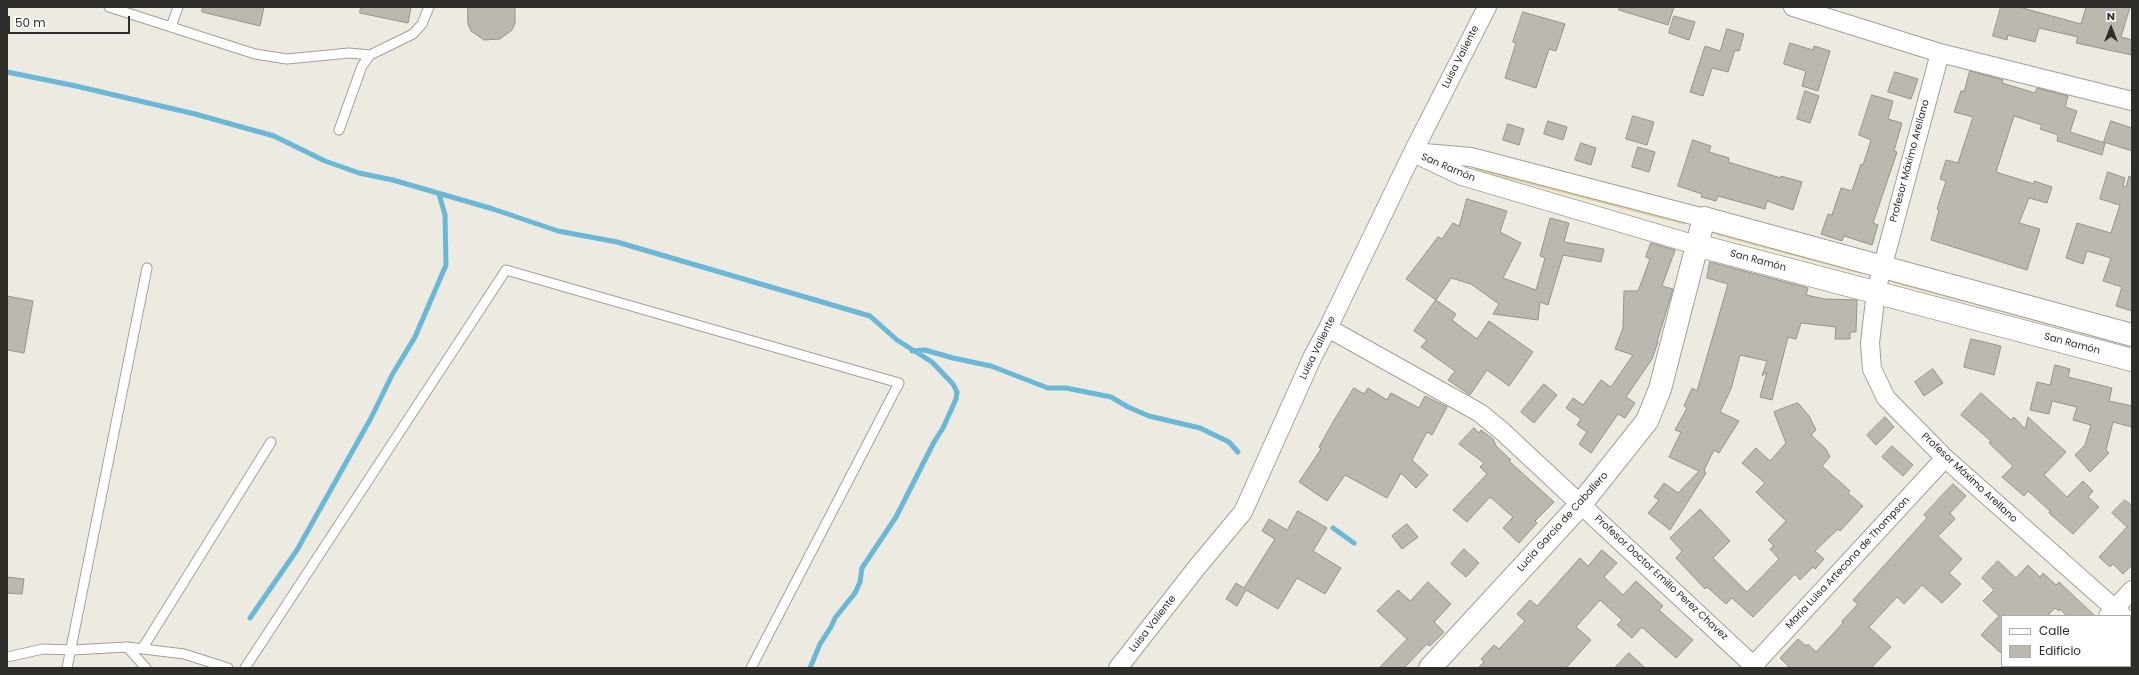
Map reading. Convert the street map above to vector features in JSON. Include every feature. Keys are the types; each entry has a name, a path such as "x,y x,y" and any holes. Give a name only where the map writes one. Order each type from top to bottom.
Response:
{"street":[{"name":"Luisa Valiente","path":"1118,668 1198,566 1243,512 1312,356 1328,328 1412,152 1487,7"},
{"path":"1793,7 1940,53 2132,101"},
{"name":"Profesor Máximo Arellano","path":"1940,53 1876,292 1870,343 1872,368 1886,398 1945,458 2115,613"},
{"name":"San Ramón","path":"1412,152 1471,156 1882,266 2132,335"},
{"name":"San Ramón","path":"1412,152 1462,176 1696,245 2132,360"},
{"name":"Lucia Garcia de Caballero","path":"1430,668 1581,504 1647,421 1660,389 1704,218"},
{"name":"Profesor Doctor Emilio Perez Chavez","path":"1328,328 1480,413 1503,432 1581,504 1754,667"},
{"name":"Maria Luisa Artecona de Thompson","path":"1754,667 1945,458"},
{"path":"2115,613 2132,590"}],"lane":[{"path":"109,7 255,54 280,58 349,53 370,55"},
{"path":"171,27 178,7"},
{"path":"339,130 362,66 370,55 413,34 422,24 429,7"},
{"path":"67,668 72,650 147,268"},
{"path":"245,668 506,270 899,382 751,668"},
{"path":"142,649 271,442"},
{"path":"127,647 146,668"},
{"path":"7,657 43,649 72,650 127,647 184,654 228,668"}],"shaded area":[{"path":"1474,167 1685,222 1685,225 1474,170"},
{"path":"1715,232 1863,271 1863,273 1861,274 1716,235"},
{"path":"1892,281 2132,343 2132,347 1893,283"}],"building":[{"path":"203,7 264,7 260,26 202,12"},
{"path":"361,7 411,7 408,23 360,13"},
{"path":"468,7 515,7 515,23 512,30 500,39 484,40 471,31 468,24"},
{"path":"1620,7 1674,7 1668,25 1619,10"},
{"path":"2001,7 2019,7 2081,24 2086,7 2130,7 2121,37 2132,40 2132,55 2076,43 2078,37 2039,28 2035,42 2008,35 2007,40 1993,36"},
{"path":"1523,12 1565,24 1556,51 1549,49 1536,88 1505,78 1516,43 1513,42"},
{"path":"1674,16 1695,22 1689,40 1669,33"},
{"path":"1727,29 1744,34 1739,51 1735,50 1728,72 1712,68 1703,96 1690,92 1705,46 1720,51"},
{"path":"1790,43 1813,50 1814,46 1830,51 1818,91 1802,86 1806,71 1784,64"},
{"path":"1970,71 2003,80 2002,83 2035,93 2037,88 2068,96 2065,107 2077,111 2070,132 2105,143 2102,155 2057,141 2058,135 2040,129 2042,125 2014,116 1996,172 2034,184 2034,181 2052,187 2047,203 2029,198 2019,223 2040,229 2027,270 1931,240 1939,210 1937,209 1946,181 1940,179 1946,160 1958,163 1973,117 1954,112 1961,91 1964,91"},
{"path":"1895,72 1918,79 1911,99 1888,92"},
{"path":"1805,91 1819,96 1810,123 1797,119"},
{"path":"1872,95 1893,101 1888,119 1902,123 1894,151 1897,152 1873,223 1878,225 1872,245 1844,236 1842,241 1821,234 1828,214 1832,215 1841,188 1852,191 1861,164 1863,165 1871,140 1859,135"},
{"path":"1633,116 1654,122 1647,145 1626,139"},
{"path":"1548,121 1567,127 1563,140 1544,134"},
{"path":"2111,121 2132,128 2132,151 2104,142"},
{"path":"1508,124 1524,129 1519,145 1503,140"},
{"path":"1693,140 1711,146 1709,152 1729,158 1728,162 1781,178 1781,176 1802,182 1793,210 1767,201 1765,209 1718,196 1716,201 1701,197 1702,194 1678,186"},
{"path":"1581,143 1596,148 1591,165 1575,160"},
{"path":"1638,147 1655,152 1649,172 1632,167"},
{"path":"2108,172 2125,178 2123,186 2126,187 2129,176 2132,177 2132,311 2116,306 2122,287 2103,281 2111,258 2087,251 2083,264 2066,258 2077,223 2111,233 2120,205 2100,199"},
{"path":"1467,199 1507,211 1500,232 1521,243 1503,278 1536,290 1545,258 1540,256 1550,218 1569,223 1564,242 1604,249 1601,262 1563,255 1548,305 1540,302 1538,320 1493,314 1499,304 1471,284 1451,278 1436,300 1406,279 1438,237 1442,239 1453,223 1459,226"},
{"path":"1651,243 1675,250 1662,286 1673,289 1658,342 1652,359 1626,397 1635,403 1625,418 1618,414 1591,453 1579,444 1587,432 1577,425 1581,419 1566,408 1573,398 1583,405 1601,380 1611,387 1633,355 1615,349 1623,328 1624,291 1638,291 1650,259 1646,257"},
{"path":"1710,262 1808,288 1806,295 1825,299 1857,300 1856,332 1850,332 1850,339 1835,339 1836,327 1801,323 1796,339 1788,337 1772,400 1760,397 1767,372 1762,376 1767,361 1740,355 1731,389 1720,412 1739,421 1719,453 1714,450 1704,470 1706,473 1670,530 1648,513 1659,500 1654,497 1664,483 1678,493 1699,471 1669,457 1681,432 1675,430 1687,408 1684,406 1692,388 1697,391 1728,284 1707,278"},
{"path":"7,296 33,301 24,353 7,350"},
{"path":"1436,300 1456,314 1452,320 1477,339 1489,321 1533,352 1509,386 1487,370 1470,395 1448,380 1455,371 1421,347 1427,340 1414,331"},
{"path":"1971,339 2001,346 1994,375 1964,367"},
{"path":"2055,365 2070,369 2068,377 2112,388 2109,401 2132,406 2132,427 2113,422 2106,450 2109,453 2090,472 2075,455 2085,445 2091,425 2073,420 2077,407 2052,401 2049,414 2030,410 2037,382 2050,385"},
{"path":"1933,369 1943,383 1924,396 1915,382"},
{"path":"1544,384 1557,395 1534,423 1521,412"},
{"path":"1354,388 1364,394 1368,388 1387,400 1391,393 1419,408 1425,396 1447,407 1432,435 1427,432 1412,460 1428,475 1416,488 1401,473 1387,498 1345,475 1327,501 1299,482 1321,449 1319,447"},
{"path":"1981,393 2011,420 2014,417 2025,429 2028,417 2066,452 2044,475 2067,497 2083,481 2093,491 2088,497 2099,507 2073,534 2049,513 2050,511 2028,491 2024,496 2002,477 2013,466 1989,443 1991,441 1961,415"},
{"path":"1798,403 1809,416 1816,430 1811,435 1826,449 1830,457 1822,466 1850,491 1848,493 1863,506 1840,531 1838,529 1815,551 1824,559 1815,569 1813,567 1800,580 1795,574 1753,617 1732,598 1726,604 1707,587 1705,589 1676,558 1682,551 1670,538 1700,509 1730,541 1713,558 1747,592 1779,559 1770,549 1774,546 1768,540 1786,521 1756,492 1765,483 1742,463 1756,448 1770,461 1786,443 1774,412"},
{"path":"1885,417 1894,427 1876,445 1867,435"},
{"path":"1474,428 1479,433 1481,430 1493,439 1496,446 1511,460 1509,461 1554,502 1535,521 1537,523 1519,543 1503,528 1513,517 1490,497 1467,522 1453,510 1487,474 1480,467 1484,463 1459,444"},
{"path":"1892,446 1913,465 1903,476 1882,457"},
{"path":"1953,484 1966,496 1950,513 1955,519 1938,536 1962,559 1949,573 1961,584 1942,603 1922,585 1904,604 1897,597 1869,627 1891,647 1871,668 1790,668 1780,658 1798,639 1806,646 1808,644 1816,652 1843,623 1842,621 1858,604 1853,600 1927,518 1924,515"},
{"path":"2125,500 2132,506 2132,565 2123,574 2113,564 2110,567 2099,557 2127,527 2112,513"},
{"path":"1298,511 1327,528 1313,551 1341,568 1325,594 1297,578 1278,609 1246,590 1237,606 1226,599 1236,583 1244,588 1275,539 1262,531 1269,519 1287,530"},
{"path":"1407,524 1418,537 1402,549 1392,536"},
{"path":"1464,549 1479,563 1466,577 1451,564"},
{"path":"1602,550 1617,563 1604,577 1623,595 1636,581 1663,606 1659,610 1693,640 1676,658 1643,628 1641,628 1632,638 1617,625 1622,620 1600,600 1576,627 1591,640 1566,668 1478,668 1484,662 1481,659 1494,645 1499,649 1525,621 1517,614 1530,600 1537,606 1580,558 1588,566"},
{"path":"1998,561 2016,578 2028,565 2040,577 2043,573 2056,585 2059,582 2094,615 2066,615 2060,609 2059,611 2055,608 2048,615 2001,615 2001,653 1981,635 1999,616 1983,601 1994,590 1982,578"},
{"path":"7,577 24,579 22,594 7,593"},
{"path":"1428,582 1451,604 1434,622 1444,632 1430,646 1427,644 1404,668 1379,668 1407,639 1377,611 1398,590 1410,601"},
{"path":"1629,653 1645,668 1615,668"}],"waterway":[{"path":"7,72 76,86 195,114 274,136 325,161 359,173 393,180 493,209 558,231 617,242 870,316 897,340 932,362 953,384 957,392 956,399 943,428 934,442 896,517 862,568 860,582 855,593 835,618 820,644 810,668"},
{"path":"250,618 297,550 371,418 392,375 415,337 446,265 445,215 439,194"},
{"path":"912,351 925,350 991,366 1048,388 1066,388 1111,397 1128,407 1149,416 1200,428 1229,442 1238,452"},
{"path":"1333,528 1354,543"}]}
